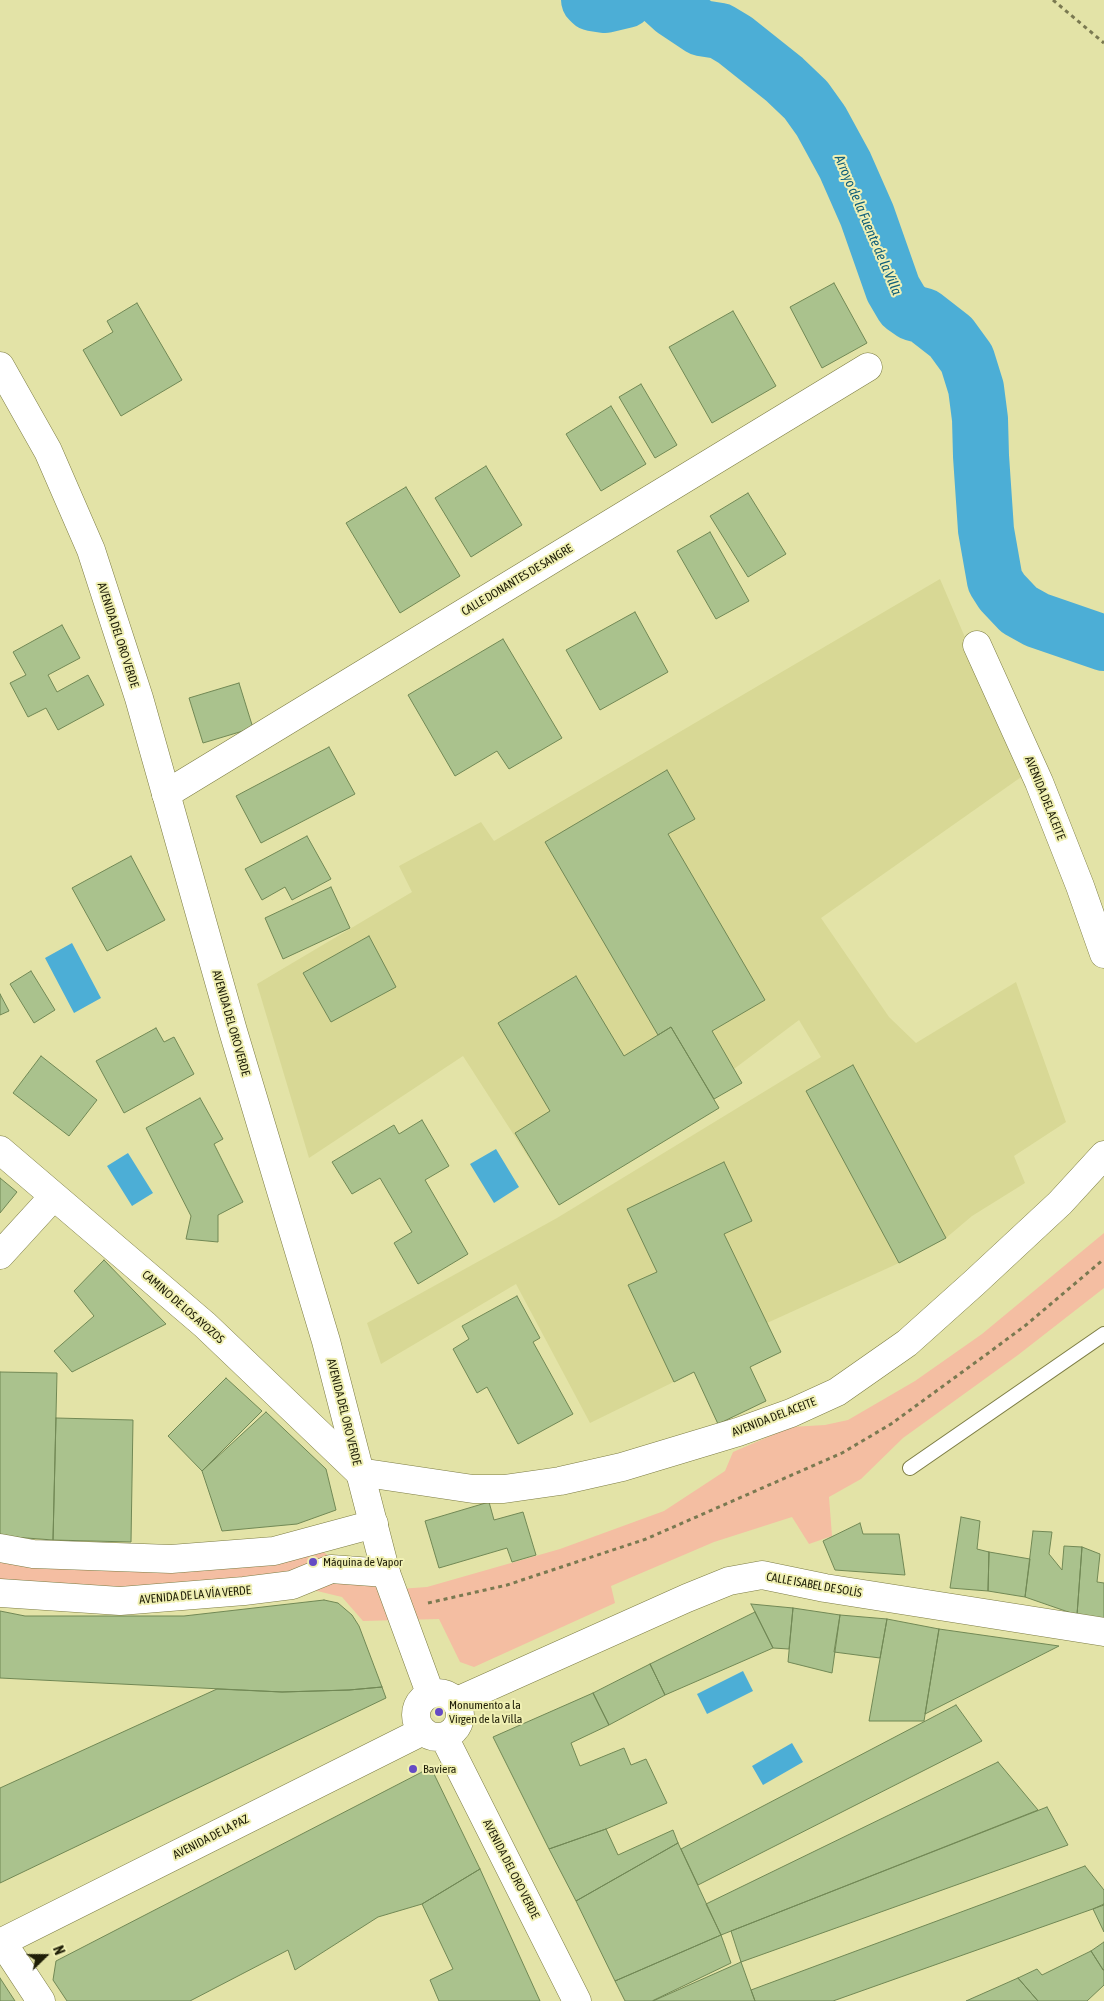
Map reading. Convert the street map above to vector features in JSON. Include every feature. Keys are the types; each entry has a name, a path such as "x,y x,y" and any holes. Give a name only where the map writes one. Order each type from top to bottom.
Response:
{"street":[{"name":"AVENIDA DEL ORO VERDE","path":"0,366 48,451 91,550 139,698 233,1031 326,1341 386,1573 430,1693"},
{"name":"CALLE DONANTES DE SANGRE","path":"166,794 868,367"},
{"name":"AVENIDA DEL ACEITE","path":"977,645 1039,782 1080,886 1104,954"},
{"name":"CAMINO DE LOS AYOZOS","path":"0,1150 205,1325 360,1472"},
{"name":"AVENIDA DEL ACEITE","path":"360,1472 474,1489 504,1489 541,1484 622,1467 738,1432 791,1413 837,1392 907,1343 974,1284 1060,1202 1104,1155"},
{"path":"0,1255 54,1197"},
{"path":"0,1548 33,1554 171,1559 274,1551 374,1524"},
{"name":"AVENIDA DE LA VÍA VERDE","path":"0,1593 120,1601 244,1592 292,1585 331,1569 386,1573"},
{"name":"CALLE ISABEL DE SOLÍS","path":"457,1701 687,1598 729,1581 762,1575 825,1588 1104,1632"},
{"path":"430,1693 446,1693 457,1701 461,1715 459,1722 451,1733 434,1734 416,1718 416,1710 419,1703 430,1693"},
{"name":"AVENIDA DEL ORO VERDE","path":"434,1734 577,2001"},
{"name":"AVENIDA DE LA PAZ","path":"1,1943 434,1734"},
{"path":"1,1943 41,2001"}],"lane":[{"path":"910,1468 1104,1334"}],"path":[{"path":"1054,0 1104,43"},
{"path":"422,1604 507,1584 646,1539 842,1453 891,1424 988,1354 1104,1260"}],"shaded area":[{"path":"940,579 1024,775 821,918 889,1017 916,1043 1016,982 1066,1122 1014,1156 1025,1183 972,1216 946,1238 899,1263 767,1323 781,1352 750,1367 766,1401 718,1424 694,1372 590,1423 516,1284 381,1364 367,1323 557,1218 821,1057 799,1020 734,1069 742,1083 714,1099 719,1108 559,1205 463,1056 309,1158 257,984 412,892 399,866 481,822 494,841"},
{"path":"1104,1233 1104,1288 1018,1355 903,1438 861,1479 829,1497 832,1536 809,1544 792,1517 714,1542 611,1586 615,1603 474,1667 460,1662 439,1619 363,1621 342,1597 292,1585 0,1593 0,1556 318,1549 385,1590 427,1587 560,1549 664,1511 725,1471 733,1452 791,1427 825,1425 848,1420 915,1381 982,1334"}],"water":[{"path":"72,943 101,998 74,1013 45,958"},
{"path":"496,1149 519,1187 494,1203 470,1164"},
{"path":"128,1153 153,1193 132,1206 107,1166"},
{"path":"743,1671 753,1691 707,1714 697,1694"},
{"path":"792,1743 803,1762 763,1785 752,1766"}],"building":[{"path":"834,283 867,343 822,368 790,307"},
{"path":"137,303 182,380 121,416 83,350 113,332 107,321"},
{"path":"733,311 776,386 712,423 669,347"},
{"path":"641,384 677,445 655,458 619,397"},
{"path":"611,406 646,464 601,491 566,434"},
{"path":"486,466 522,525 471,557 435,498"},
{"path":"406,487 460,576 400,613 346,523"},
{"path":"748,493 786,554 748,577 710,516"},
{"path":"710,532 749,601 716,619 677,551"},
{"path":"635,612 668,672 600,710 566,650"},
{"path":"62,625 80,658 48,675 57,692 88,675 104,705 58,730 46,708 28,717 10,683 26,675 13,652"},
{"path":"503,639 562,738 509,769 497,751 455,776 408,695"},
{"path":"239,683 253,728 203,743 189,698"},
{"path":"329,747 355,794 261,843 236,796"},
{"path":"667,770 695,819 668,834 765,1000 712,1031 742,1083 714,1099 671,1027 658,1035 545,842"},
{"path":"307,836 331,879 292,900 285,887 262,900 245,869"},
{"path":"131,856 165,920 107,951 72,888"},
{"path":"331,887 350,928 283,959 265,918"},
{"path":"369,936 396,987 331,1022 303,973"},
{"path":"31,971 55,1010 34,1023 10,984"},
{"path":"576,976 624,1056 671,1027 719,1108 559,1205 515,1133 550,1111 498,1023"},
{"path":"0,994 9,1011 0,1015"},
{"path":"156,1028 164,1042 174,1037 194,1074 124,1113 96,1061"},
{"path":"41,1056 97,1100 69,1136 13,1093"},
{"path":"853,1065 946,1238 899,1263 806,1091"},
{"path":"200,1098 223,1139 214,1144 243,1202 218,1215 218,1242 186,1239 191,1216 146,1128"},
{"path":"422,1120 449,1166 425,1180 468,1254 418,1284 394,1243 412,1232 380,1178 352,1194 332,1162 394,1125 399,1134"},
{"path":"724,1162 752,1221 724,1234 781,1352 750,1367 766,1401 718,1424 694,1372 674,1382 628,1285 657,1272 627,1209"},
{"path":"0,1178 17,1192 0,1213"},
{"path":"104,1260 166,1324 72,1372 54,1351 94,1316 74,1291"},
{"path":"517,1296 540,1338 533,1342 573,1414 518,1444 487,1387 477,1393 453,1349 469,1339 462,1326"},
{"path":"0,1372 57,1373 53,1540 0,1536"},
{"path":"226,1378 262,1411 202,1471 168,1436"},
{"path":"266,1412 326,1469 336,1510 297,1524 222,1531 202,1471"},
{"path":"56,1418 133,1420 131,1542 53,1540"},
{"path":"489,1502 494,1520 523,1512 536,1555 512,1562 507,1548 439,1568 425,1521"},
{"path":"961,1517 980,1521 977,1549 989,1552 988,1591 950,1588"},
{"path":"860,1523 863,1534 899,1534 905,1575 835,1570 823,1541"},
{"path":"1033,1531 1052,1532 1049,1554 1062,1570 1064,1546 1082,1547 1077,1615 1025,1597"},
{"path":"1082,1547 1100,1554 1097,1582 1104,1583 1104,1619 1077,1615"},
{"path":"989,1552 1030,1559 1025,1597 988,1591"},
{"path":"324,1600 338,1603 352,1615 359,1626 382,1687 282,1692 0,1678 0,1611 25,1616 184,1616"},
{"path":"751,1604 793,1608 789,1649 773,1648"},
{"path":"793,1608 840,1615 832,1673 788,1662"},
{"path":"755,1612 773,1648 665,1695 650,1664"},
{"path":"840,1615 887,1619 880,1658 834,1652"},
{"path":"887,1619 939,1629 924,1721 869,1721"},
{"path":"939,1629 1059,1646 925,1714"},
{"path":"650,1664 665,1695 609,1725 593,1693"},
{"path":"382,1687 386,1698 0,1883 0,1788 217,1689 282,1692"},
{"path":"593,1693 609,1725 571,1743 580,1766 624,1748 631,1765 646,1759 667,1803 606,1829 549,1849 493,1737"},
{"path":"956,1705 982,1741 698,1885 681,1849"},
{"path":"998,1762 1038,1810 721,1935 706,1904"},
{"path":"422,1772 434,1774 480,1869 422,1904 378,1917 295,1970 288,1950 190,2001 67,2001 53,1980 56,1961"},
{"path":"1047,1807 1068,1845 741,1962 731,1931"},
{"path":"606,1829 618,1855 673,1830 678,1843 576,1901 549,1849"},
{"path":"678,1843 721,1935 615,1981 576,1901"},
{"path":"1085,1866 1104,1890 1104,1905 833,2001 755,2001 751,1990"},
{"path":"480,1869 540,2001 439,2001 430,1980 453,1969 422,1904"},
{"path":"1104,1904 1104,1932 1093,1909"},
{"path":"721,1935 731,1963 652,2001 625,2001 615,1981"},
{"path":"1104,1942 1104,1969 1103,1970 1091,1951"},
{"path":"1091,1951 1104,1971 1104,1985 1087,2001 1038,2001 1018,1978 1037,1969 1042,1975"},
{"path":"741,1962 755,2001 653,2001"},
{"path":"0,1978 15,2001 0,2001"},
{"path":"1018,1978 1038,2001 966,2001"}],"waterway":[{"name":"Arroyo de la Fuente de la Villa","path":"589,0 592,3 605,5 626,0"},
{"name":"Arroyo de la Fuente de la Villa","path":"663,0 674,10 701,28 720,31 735,40 784,79 806,100 821,121 845,165 867,215 893,289 903,306 913,313 924,316 951,337 967,359 976,388 980,419 986,530 995,581 1002,592 1019,610 1037,620 1104,643"}],"place":[{"name":"Máquina de Vapor","path":"313,1562"},
{"name":"Monumento a la Virgen de la Villa","path":"439,1712"},
{"name":"Baviera","path":"413,1769"}]}
